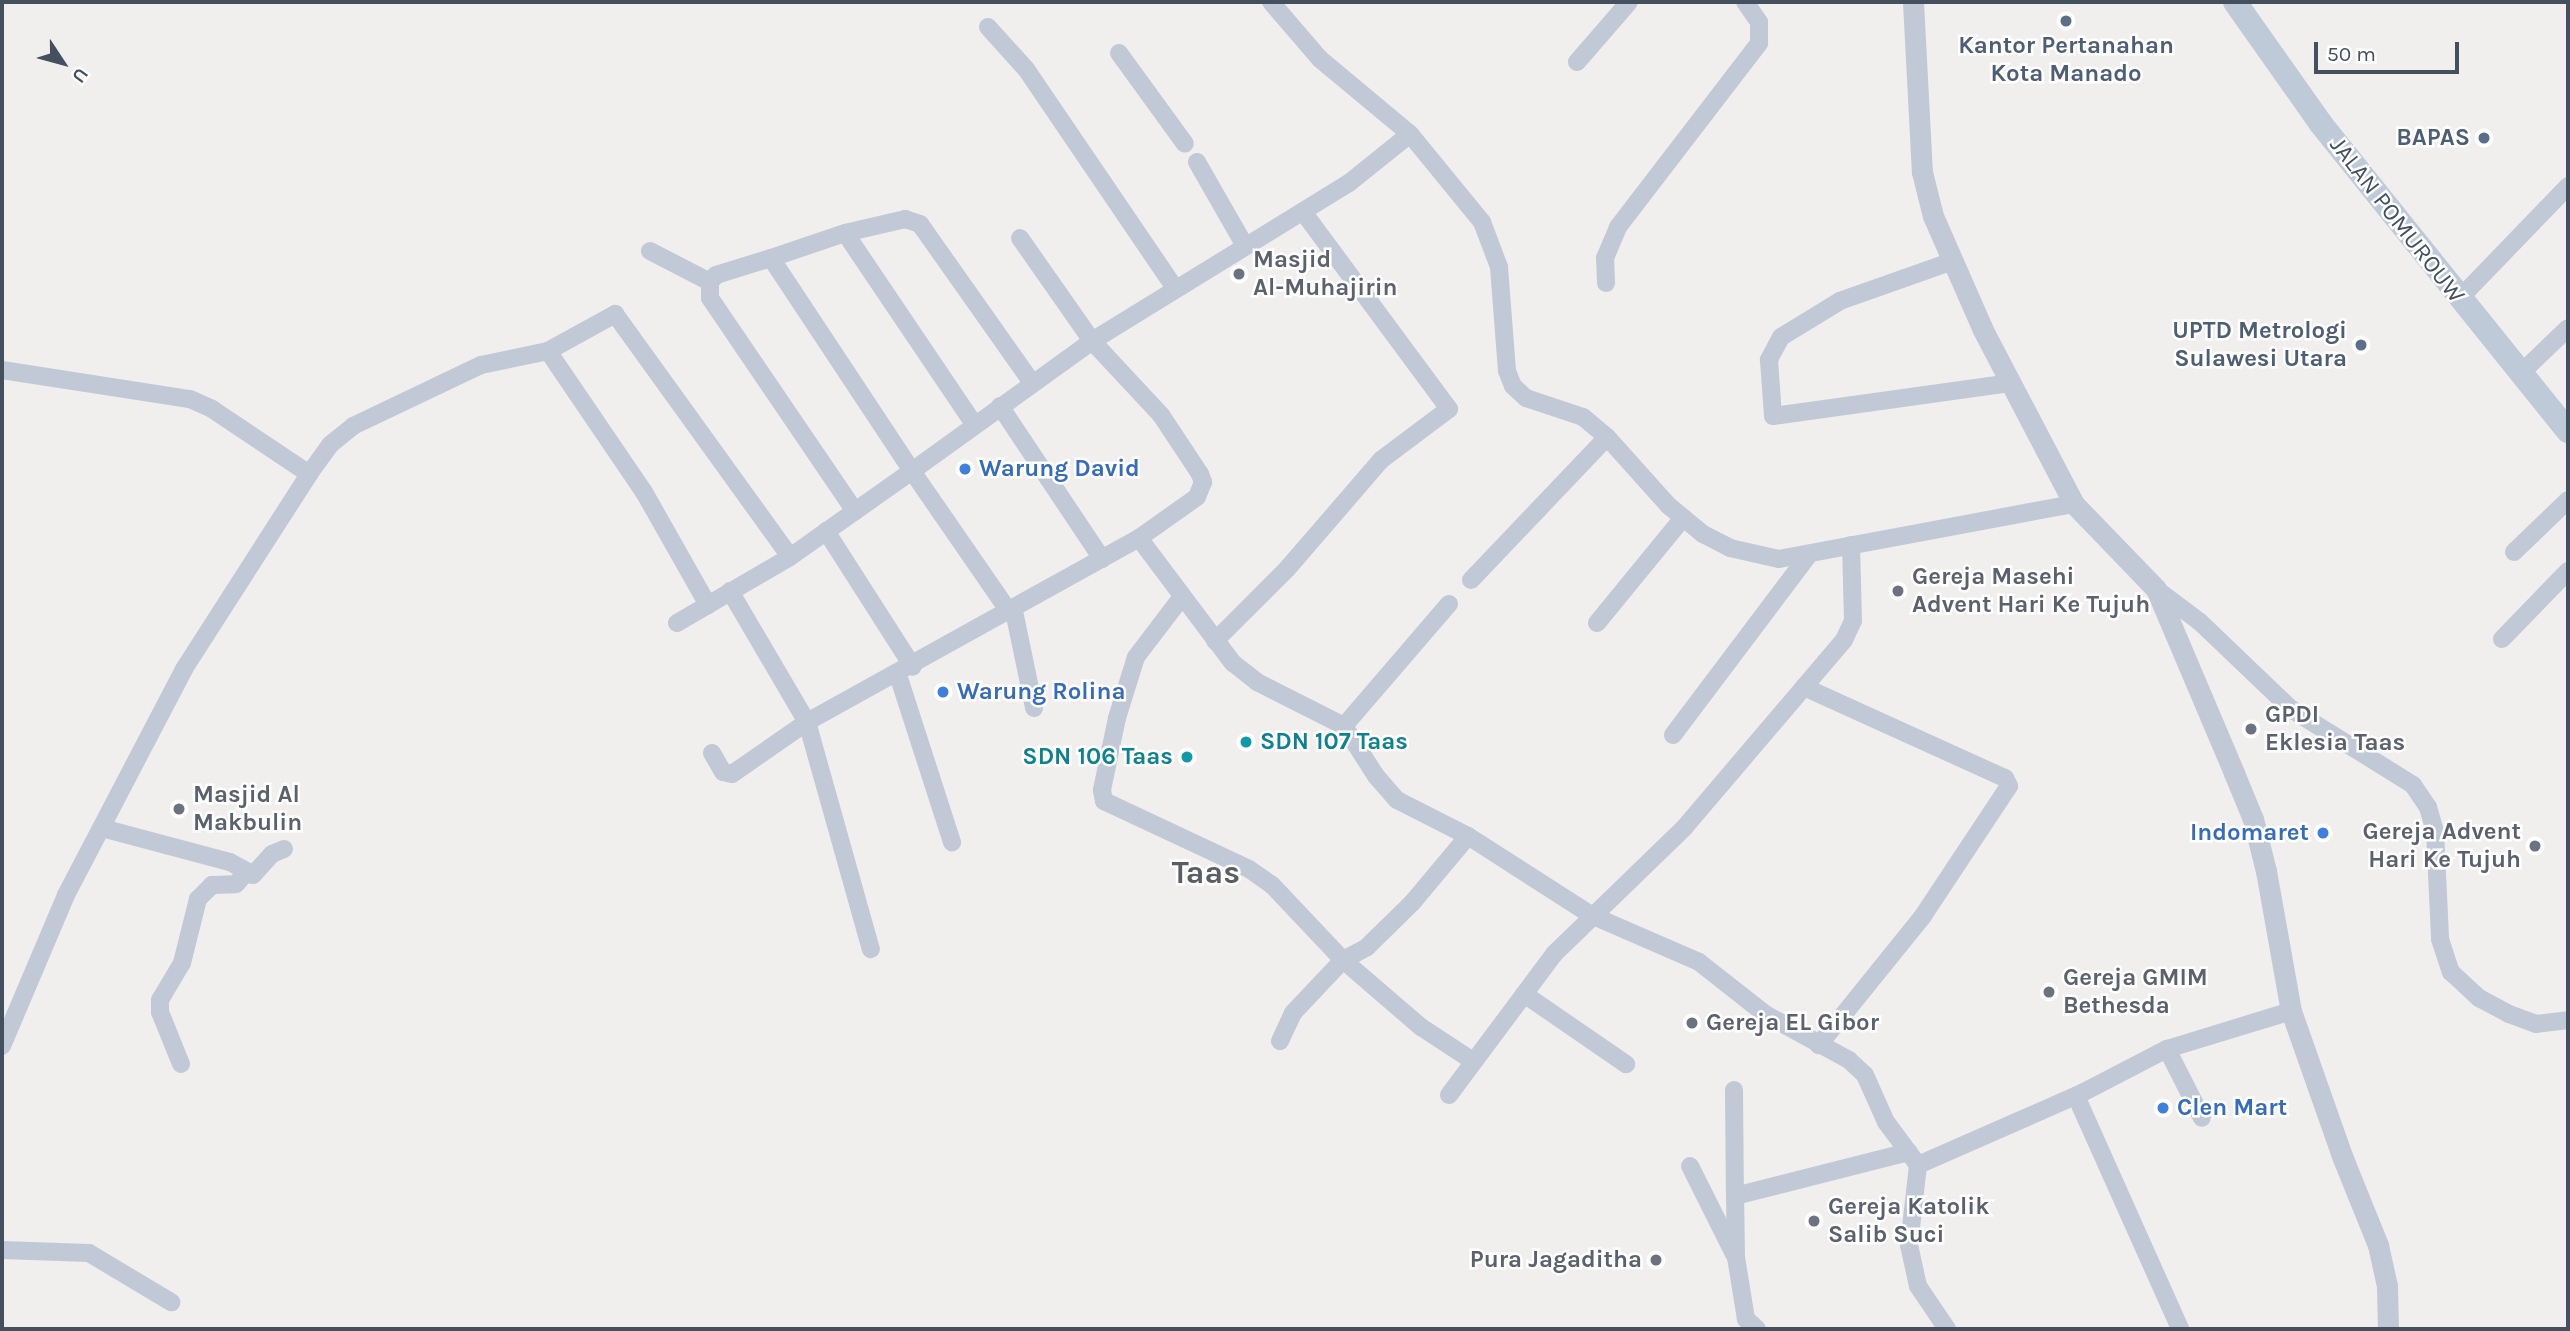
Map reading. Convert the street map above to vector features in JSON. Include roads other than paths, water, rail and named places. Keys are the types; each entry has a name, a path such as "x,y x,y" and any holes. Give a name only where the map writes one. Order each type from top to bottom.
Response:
{"main road":[{"name":"JALAN POMUROUW","path":"2235,2 2321,124 2459,299 2568,431"}],"street":[{"path":"1271,2 1320,59 1410,134 1466,198 1494,246 1507,371 1513,386 1526,398 1584,417 1607,437 1683,518 1703,534 1756,556 1808,556 1851,545 2074,504"},
{"path":"1577,62 1629,2"},
{"path":"1606,283 1605,258 1618,227 1759,43 1759,22 1745,2"},
{"path":"1913,2 1922,172 1950,262 2074,504 2156,589 2200,622 2291,709 2413,785 2428,807 2435,831 2440,939 2451,972 2479,998 2509,1014 2536,1024 2568,1020"},
{"path":"988,27 1026,69 1174,288"},
{"path":"1119,53 1185,144"},
{"path":"677,623 790,557 1092,341 1253,239 1349,183 1410,134"},
{"path":"1197,162 1253,239"},
{"path":"2459,299 2568,186"},
{"path":"1215,642 1287,569 1367,475 1449,409 1303,212"},
{"path":"650,251 710,282 845,233 905,219 920,224 1032,383"},
{"path":"845,233 974,424"},
{"path":"712,753 723,772 732,774 807,722 1012,612 1139,538 1197,497 1203,482 1170,426 1092,341 1020,238"},
{"path":"771,258 912,471 1012,612 1034,708"},
{"path":"1950,262 1840,301 1781,337 1769,360 1773,416 2010,383"},
{"path":"710,282 710,298 855,510"},
{"path":"2,1046 6,1021 66,895 184,669 309,474 331,444 353,426 481,365 548,351 615,314 622,319 790,557"},
{"path":"2520,374 2568,328"},
{"path":"548,351 644,492 708,605"},
{"path":"2,370 190,399 212,409 309,474"},
{"path":"1000,406 1102,559"},
{"path":"1471,580 1607,437"},
{"path":"2514,552 2568,500"},
{"path":"1597,623 1683,518"},
{"path":"827,531 906,671 952,842"},
{"path":"1139,538 1215,642 1257,682 1344,726 1387,791 1468,836 1591,915 1699,962 1765,1014 1849,1060 1865,1075 1886,1122 1913,1158 1909,1245 1918,1286 1947,1329"},
{"path":"1449,1095 1524,994 1591,915 1684,828 1844,640 1853,621 1851,545"},
{"path":"1673,735 1808,556"},
{"path":"2502,639 2568,571"},
{"path":"2156,589 2253,819 2291,1011 2342,1156 2378,1245 2387,1286 2388,1329"},
{"path":"730,591 807,722 871,949"},
{"path":"1181,598 1136,657 1117,718 1102,790 1104,801 1249,869 1272,885 1343,960 1421,1027 1473,1061"},
{"path":"1344,726 1449,604"},
{"path":"1804,687 2008,782 2007,792 1923,916 1819,1045"},
{"path":"102,828 230,862 246,873 258,874 272,853 284,849"},
{"path":"1280,1041 1293,1013 1343,960 1367,947 1412,903 1468,836"},
{"path":"181,1064 160,1012 160,1000 182,963 198,899 212,885 236,884 246,873"},
{"path":"1524,994 1626,1064"},
{"path":"1735,1196 1913,1158 2083,1093 2167,1049 2291,1011"},
{"path":"2167,1049 2202,1118"},
{"path":"1734,1090 1736,1257 1746,1319 1757,1329"},
{"path":"2083,1093 2180,1329"},
{"path":"1690,1166 1736,1257"},
{"path":"2,1250 89,1253 171,1302"}],"place":[{"name":"Kantor Pertanahan Kota Manado","path":"2066,21"},
{"name":"BAPAS","path":"2484,138"},
{"name":"Masjid Al-Muhajirin","path":"1239,274"},
{"name":"UPTD Metrologi Sulawesi Utara","path":"2361,345"},
{"name":"Warung David","path":"965,469"},
{"name":"Gereja Masehi Advent Hari Ke Tujuh","path":"1898,591"},
{"name":"Warung Rolina","path":"943,692"},
{"name":"GPDI Eklesia Taas","path":"2251,729"},
{"name":"SDN 107 Taas","path":"1246,742"},
{"name":"SDN 106 Taas","path":"1187,757"},
{"name":"Masjid Al Makbulin","path":"179,809"},
{"name":"Indomaret","path":"2323,833"},
{"name":"Gereja Advent Hari Ke Tujuh","path":"2535,846"},
{"name":"Gereja GMIM Bethesda","path":"2049,992"},
{"name":"Gereja EL Gibor","path":"1692,1023"},
{"name":"Clen Mart","path":"2163,1108"},
{"name":"Gereja Katolik Salib Suci","path":"1814,1221"},
{"name":"Pura Jagaditha","path":"1656,1260"}],"district":[{"name":"Taas","path":"1206,873"}]}
